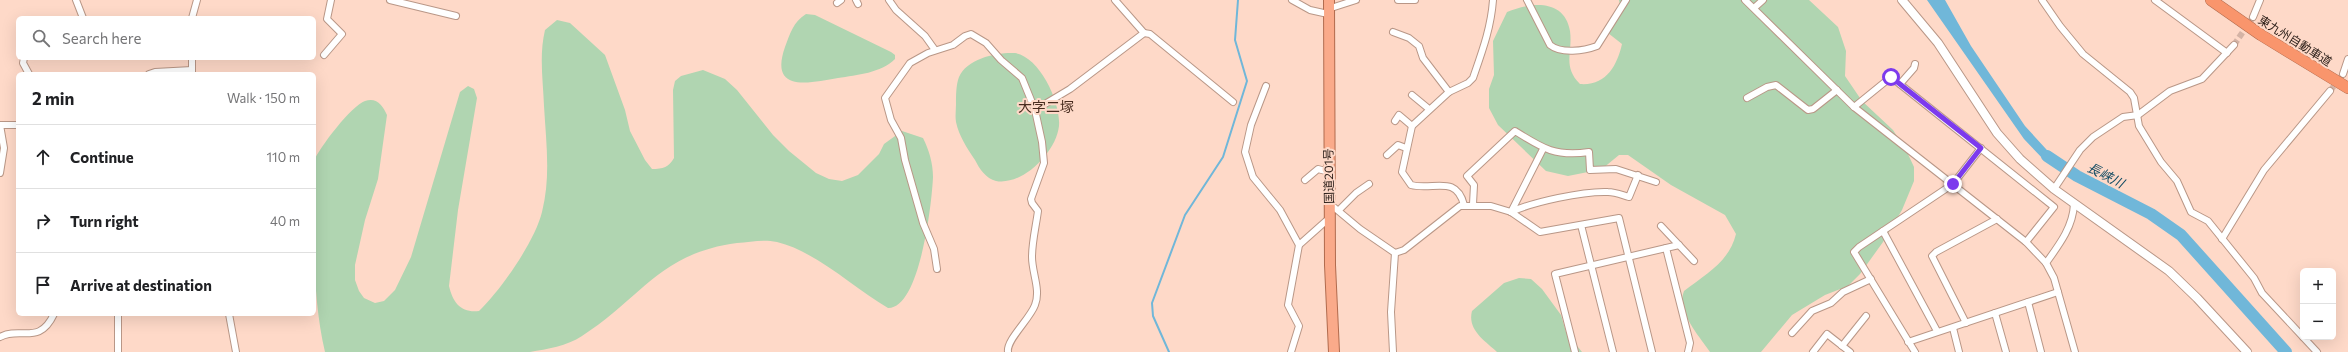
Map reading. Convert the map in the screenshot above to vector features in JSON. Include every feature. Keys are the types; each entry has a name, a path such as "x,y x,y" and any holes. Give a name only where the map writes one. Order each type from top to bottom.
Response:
{"highway":[{"name":"東九州自動車道","path":"2211,0 2267,39 2348,88"},
{"name":"国道201号","path":"1329,8 1329,172 1334,352"}],"street":[{"path":"76,0 82,16"},
{"path":"193,16 197,0"},
{"path":"324,54 342,34 327,19 331,0"},
{"path":"390,0 456,16"},
{"path":"889,0 896,10 925,36 935,50"},
{"path":"1115,0 1144,33 1150,34 1233,102"},
{"path":"1292,0 1310,10 1329,8 1356,0"},
{"path":"1398,0 1416,0"},
{"path":"1464,205 1460,192 1454,188 1411,185 1402,172 1412,126 1449,92 1468,83 1472,78 1488,36 1493,15 1493,0"},
{"path":"1527,0 1550,44 1554,48 1566,50 1590,49 1597,46 1626,0"},
{"path":"1745,0 1854,107 2026,242 2046,263 2058,292 2075,352"},
{"path":"1754,8 1762,0"},
{"path":"1902,0 1938,42 1997,133 2020,159 2054,189 2169,271 2197,298 2247,352"},
{"path":"2042,0 2060,26 2083,54 2130,92 2138,115 2139,126 2162,162 2177,181 2191,212 2208,221 2254,278 2262,293 2300,334"},
{"path":"2155,0 2227,53"},
{"path":"2253,17 2260,0"},
{"path":"1393,32 1409,38 1419,46 1423,58 1449,92"},
{"path":"1035,110 1070,89 1144,33"},
{"path":"937,269 934,248 923,223 901,138 891,120 885,98 910,63 935,50 953,45 965,36 971,34 978,36 1022,78 1035,110 1042,142 1044,162 1031,199 1038,211 1032,257 1037,295 1035,305 1027,320 1007,347 1008,352"},
{"path":"2054,189 2080,150 2107,126 2122,117 2138,115 2170,91 2202,79 2234,45"},
{"path":"2343,74 2348,59"},
{"path":"24,60 23,63 28,72"},
{"path":"155,72 192,72 192,60"},
{"path":"1900,84 1916,67"},
{"path":"1854,107 1891,77 1900,84 2054,207 2026,242"},
{"path":"1266,86 1251,125 1245,152 1253,177 1280,210 1299,245"},
{"path":"1747,98 1767,87 1776,86 1808,110 1813,109 1837,90"},
{"path":"2222,239 2264,170 2330,91"},
{"path":"1412,95 1429,109"},
{"path":"1395,121 1399,115 1412,126"},
{"path":"0,173 4,148 0,125 16,125"},
{"path":"1473,204 1474,185 1467,176 1514,131 1543,149 1577,154 1589,152 1590,170 1616,169 1656,182"},
{"path":"1387,155 1398,145 1406,148"},
{"path":"1915,352 1854,252 1859,247 1953,184 1981,148"},
{"path":"1511,212 1543,149"},
{"path":"1305,180 1318,169 1329,172"},
{"path":"1511,212 1528,204 1595,192 1610,192 1629,196 1638,175"},
{"path":"1339,210 1356,193 1369,184"},
{"path":"1330,204 1360,229 1395,253"},
{"path":"1395,253 1404,250 1460,206 1464,205 1473,204 1491,206 1511,212 1540,232 1619,218 1652,352"},
{"path":"2046,263 2062,239 2073,217 2074,204"},
{"path":"1966,323 1932,256 1936,252 1997,219"},
{"path":"1291,352 1299,326 1288,305 1299,245 1326,221 1330,220"},
{"path":"1581,225 1613,352"},
{"path":"1661,226 1694,261"},
{"path":"1883,231 1937,331"},
{"path":"1575,352 1555,274 1679,245"},
{"path":"1666,248 1690,343 1688,352"},
{"path":"1393,352 1391,312 1395,253"},
{"path":"1792,333 1812,311 1831,303 1843,292 1871,279"},
{"path":"1908,342 1937,331 1953,328 2058,292"},
{"path":"2028,302 2041,352"},
{"path":"1995,314 2006,352"},
{"path":"0,338 9,335 32,334 40,331 46,326 53,316"},
{"path":"118,316 118,352"},
{"path":"228,316 236,352"},
{"path":"1842,346 1866,316"},
{"path":"1953,328 1959,352"},
{"path":"1813,352 1827,334 1850,352"},
{"path":"2306,340 2317,352"}],"green space":[{"path":"1619,0 1809,0 1838,27 1846,51 1845,76 1862,101 1893,130 1907,152 1914,167 1914,181 1902,210 1883,242 1860,274 1848,286 1825,295 1792,315 1761,352 1710,352 1690,323 1683,307 1682,299 1684,291 1716,267 1733,244 1736,234 1725,215 1671,185 1628,155 1619,155 1602,169 1568,176 1546,171 1498,125 1489,108 1489,89 1494,75 1493,41 1507,12 1517,8 1537,5 1555,8 1562,13 1567,21 1570,31 1571,39 1569,59 1571,71 1580,84 1589,84 1597,82 1609,73 1620,52 1622,44 1608,33 1621,10"},
{"path":"806,14 815,15 891,52 895,55 895,59 883,67 861,74 804,83 795,82 787,78 782,72 781,62 785,47 790,33 795,25"},
{"path":"557,20 570,23 605,55 625,110 630,131 645,160 652,169 665,167 670,164 674,158 673,90 675,81 681,76 703,70 725,79 737,90 773,135 789,151 816,173 829,179 842,181 858,175 879,154 884,144 902,131 923,138 930,157 933,172 927,230 916,274 908,291 899,304 888,308 806,253 777,242 757,241 711,248 689,256 653,279 602,322 582,336 557,347 530,352 325,352 316,293 316,157 322,147 344,118 359,104 365,101 373,100 384,108 387,115 378,179 365,220 355,265 355,280 359,291 364,298 375,303 384,301 395,290 411,257 460,92 468,86 474,89 477,98 458,210 449,286 453,297 459,306 467,310 479,311 507,278 525,251 542,212 545,199 547,172 547,146 542,68 542,49 545,30"},
{"path":"1015,53 1024,56 1033,63 1047,82 1053,94 1059,116 1059,126 1052,147 1036,166 1027,173 1016,178 1006,181 996,181 986,176 981,170 959,132 956,122 957,87 959,77 963,70 969,65 992,55"},
{"path":"1519,278 1531,279 1542,289 1561,315 1566,332 1582,352 1497,352 1482,339 1472,324 1472,311 1504,283"}],"water":[{"path":"1927,0 1945,0 1971,46 2025,126 2057,161 2061,171 2045,161 2024,139"}],"waterway":[{"path":"1169,352 1153,316 1152,303 1185,215 1223,157 1247,81 1235,40 1238,0"},
{"name":"長峡川","path":"2047,156 2077,176 2151,214 2181,235 2286,352"}],"tunnel":[{"path":"2234,45 2253,17"},
{"path":"2330,91 2343,74"}],"district":[{"name":"大字二塚","path":"1046,107"}],"route":[{"path":"1891,77 1981,148 1953,184"}]}
